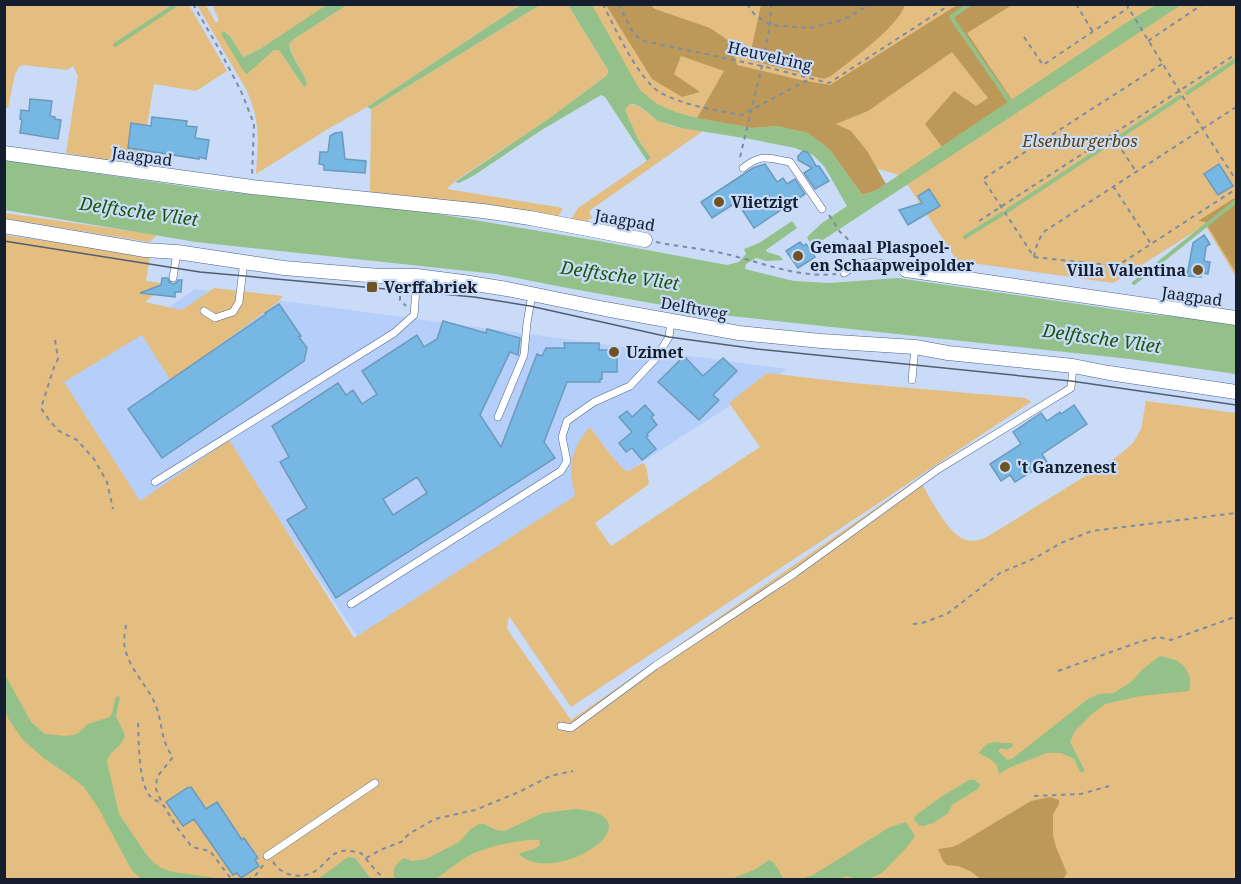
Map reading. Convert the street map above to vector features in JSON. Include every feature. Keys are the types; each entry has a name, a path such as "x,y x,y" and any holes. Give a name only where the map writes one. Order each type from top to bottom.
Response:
{"street":[{"name":"Jaagpad","path":"4,153 252,187 530,218 645,240"},
{"name":"Delftweg","path":"4,226 145,250 177,252 284,268 379,276 417,276 463,282 739,333 915,347 948,353 1073,366 1108,374 1236,392"},
{"name":"Jaagpad","path":"906,270 1236,318"}],"lane":[{"path":"743,168 762,157 790,162 825,212"},
{"path":"173,278 177,252"},
{"path":"204,311 215,318 233,312 239,302 244,261"},
{"path":"844,273 853,266 866,262 881,263 906,270"},
{"path":"155,482 394,333 414,315 417,276"},
{"path":"498,417 524,355 532,294"},
{"path":"351,604 561,471 567,461 562,437 567,421 594,402 630,386 656,358 669,337 671,321"},
{"path":"912,380 915,347"},
{"path":"561,726 571,728 656,666 795,573 937,470 1071,388 1073,366"},
{"path":"267,856 375,783"}],"path":[{"path":"193,4 241,91 254,124 252,187"},
{"path":"603,4 642,75 659,92 684,103 742,115 810,78"},
{"name":"Heuvelring","path":"618,4 634,34 644,41 829,83 951,4"},
{"path":"747,4 754,14 770,25 810,28 842,20 872,4"},
{"path":"737,161 741,156 762,66 770,25 771,4"},
{"path":"1076,4 1093,32"},
{"path":"1126,4 1236,180"},
{"path":"1148,41 1203,4"},
{"path":"1024,36 1043,65 1128,8"},
{"path":"979,221 1236,54"},
{"path":"1034,257 983,179 1162,64"},
{"path":"1034,257 1040,236 1045,231 1236,107"},
{"path":"1112,135 1135,171"},
{"path":"1113,186 1152,244"},
{"path":"1034,257 1117,266 1236,189"},
{"path":"825,212 840,232 852,243"},
{"name":"Jaagpad","path":"645,240 731,255 796,273 822,275 844,273"},
{"path":"401,276 400,300 414,315"},
{"path":"55,340 58,359 41,408 59,431 77,440 94,459 107,482 113,509"},
{"path":"913,624 922,624 947,614 1000,573 1034,560 1061,543 1092,531 1236,513"},
{"path":"1058,670 1158,637 1171,640 1232,618 1236,619"},
{"path":"126,625 124,646 131,666 153,699 166,747 173,757 157,777 156,789 178,829 192,847 210,851 233,879"},
{"path":"138,723 144,785 151,798 162,803"},
{"path":"366,858 401,842 435,819 475,810 550,776 573,771"},
{"path":"1034,796 1081,794 1109,786"},
{"path":"247,879 255,876 262,868 267,856 280,870 296,876 309,874 319,869 327,858 340,851 349,851 361,853 376,872 386,879"}],"shaded area":[{"path":"761,4 905,5 901,14 884,33 831,76 824,79 749,60"},
{"path":"606,5 650,5 655,9 710,28 732,43 737,65 830,85 957,5 1012,5 967,33 1012,100 942,147 925,124 954,91 976,106 988,98 952,52 868,111 836,124 851,131 867,151 886,184 862,195 830,150 808,133 777,126 752,128 697,118 724,71 681,56 674,74 700,92 682,97 652,79"},
{"path":"1236,197 1236,273 1205,222 1198,221"},
{"path":"195,289 787,369 360,640 231,448 136,511 50,389"},
{"path":"1050,797 1059,800 1053,814 1053,836 1067,873 1063,879 981,879 970,871 958,866 947,865 943,861 938,849 959,844 1031,801"}],"green space":[{"path":"5,5 189,5 227,71 196,91 154,84 140,166 66,153 78,76 73,66 67,70 23,65 15,74 8,108 5,107"},
{"path":"197,5 206,5 216,23 219,20 212,5 328,5 260,49 243,57 226,32 244,72 247,73 274,50 279,50 304,87 306,80 289,44 347,5 521,5 367,107 256,174 258,132 255,113 247,91"},
{"path":"540,5 568,5 608,73 551,117 455,181 447,189 563,208 557,219 370,194 371,109"},
{"name":"Elsenburgerbos","path":"581,5 1236,5 1236,277 1205,225 1113,283 957,261 902,176 800,146 698,123 640,101"},
{"path":"630,104 638,106 664,123 703,131 589,211 592,218 583,223 570,221 578,208 651,158 636,135 625,110"},
{"path":"5,213 157,235 150,242 5,219"},
{"path":"5,235 150,256 146,281 167,284 145,302 182,310 214,288 283,296 171,381 142,335 64,382 140,501 229,440 354,638 575,496 571,474 572,459 579,442 590,427 624,469 629,471 644,463 647,470 649,484 595,523 611,546 760,447 729,403 767,373 1026,398 1031,402 571,707 509,616 507,629 571,720 912,483 916,488 922,484 941,516 959,537 971,541 978,540 985,538 1118,456 1133,443 1141,429 1146,401 1236,413 1236,879 5,880"}],"water":[{"path":"328,4 347,5 289,44 307,85 304,87 279,50 274,50 247,74 221,34 223,31 230,36 243,57 260,49"},
{"path":"521,5 540,5 371,109 367,107"},
{"path":"568,5 592,5 640,90 657,104 697,118 752,128 777,126 808,133 830,150 862,195 875,191 1132,19 1156,5 1181,5 812,247 807,237 822,223 847,206 824,166 813,155 795,148 681,128 658,121 642,108 630,104 625,110 638,139 651,158 647,161 605,97 601,95 540,131 473,176 459,183 455,182 551,117 608,73"},
{"name":"Delftsche Vliet","path":"4,160 210,190 426,212 727,265 739,262 746,254 744,249 759,243 792,221 797,228 766,250 780,256 783,260 767,261 756,258 746,264 745,269 794,281 829,283 898,278 1147,314 1236,322 1236,374 1130,359 712,314 496,274 196,242 5,210"},
{"path":"1160,656 1173,659 1183,665 1189,677 1189,691 1140,696 1105,704 1092,714 1075,731 1070,742 1085,771 1081,773 1074,759 1061,753 1047,753 999,774 995,763 979,753 990,743 1012,743 1013,746 1007,750 1001,748 998,751 1008,760 1013,758 1088,699 1098,694 1114,693 1131,682"},
{"path":"4,673 31,722 45,734 66,736 78,733 88,724 110,717 116,696 120,697 116,716 125,735 121,744 107,761 119,814 146,854 161,868 217,879 142,879 132,871 99,809 84,787 23,740 9,720 5,711"},
{"path":"969,780 980,784 978,789 953,804 947,814 923,826 914,820 915,816 941,797"},
{"path":"576,809 599,814 608,823 607,833 599,843 585,853 568,860 549,863 532,862 519,854 540,845 539,840 525,840 474,853 439,877 395,879 395,867 404,858 413,861 426,859 459,842 479,824 505,831 543,813"},
{"path":"906,822 915,836 882,873 868,879 846,876 837,879 802,879 813,875 890,827"},
{"path":"348,857 355,858 371,879 318,879"},
{"path":"769,860 774,863 784,879 731,879 754,870"}],"building":[{"path":"30,99 52,101 50,116 61,120 58,139 20,133 21,110 29,111"},
{"path":"152,117 187,121 186,126 197,127 195,138 209,140 206,159 128,148 131,123 151,126"},
{"path":"342,132 345,159 366,161 365,173 324,170 324,165 319,164 320,152 328,152 330,136"},
{"path":"803,151 807,152 829,181 815,189 804,173 812,168 798,160 798,156"},
{"path":"765,164 777,182 783,178 787,184 795,179 805,194 754,228 737,202 712,218 701,202 753,168"},
{"path":"1219,164 1233,186 1218,195 1204,174"},
{"path":"929,189 940,206 908,225 899,210 922,203 918,196"},
{"name":"Villa Valentina","path":"1204,235 1210,244 1206,247 1204,261 1210,262 1208,274 1202,273 1201,277 1187,276 1193,243"},
{"name":"Gemaal Plaspoel- en Schaapweipolder","path":"800,242 803,246 806,244 815,257 798,268 786,251"},
{"path":"162,278 168,278 173,284 182,280 181,292 175,292 175,297 140,293 161,285"},
{"path":"279,304 307,348 304,361 162,458 128,409"},
{"path":"443,321 486,333 487,329 520,338 518,355 510,352 480,415 501,447 537,354 542,356 546,348 565,348 564,343 599,343 599,350 617,350 617,372 602,372 600,382 567,382 544,442 555,458 336,598 287,520 307,508 280,462 289,457 272,426 338,383 346,395 353,390 362,404 377,394 362,371 417,335 424,347 437,339","holes":["417,477 427,493 393,515 383,499"]},
{"path":"684,356 703,376 723,358 737,371 713,395 719,400 699,420 658,382"},
{"path":"645,405 654,415 651,417 657,425 646,437 656,449 642,460 632,448 626,452 619,443 632,432 619,417 627,411 632,417"},
{"path":"1074,405 1087,424 1042,454 1047,462 1015,482 1010,475 1001,481 990,464 1021,444 1013,432 1041,413 1047,421"},
{"path":"191,787 206,809 217,802 242,840 244,838 258,858 255,860 259,866 241,878 237,873 233,875 194,819 183,826 166,802"}],"waterway":[{"path":"115,45 177,4"},
{"path":"970,4 951,17 1010,102"},
{"path":"1187,93 1236,60"},
{"path":"1118,138 1180,97"},
{"path":"1007,211 1113,141"},
{"path":"1134,283 1235,202"},
{"path":"965,237 1002,214"}],"tram line":[{"path":"4,241 200,272 474,297 530,306 669,337 757,349 1071,381 1236,405"}],"place":[{"name":"Vlietzigt","path":"719,202"},
{"name":"Gemaal Plaspoel- en Schaapweipolder","path":"798,256"},
{"name":"Villa Valentina","path":"1198,270"},
{"name":"Verffabriek","path":"372,287"},
{"name":"Uzimet","path":"614,352"},
{"name":"'t Ganzenest","path":"1005,467"}]}
